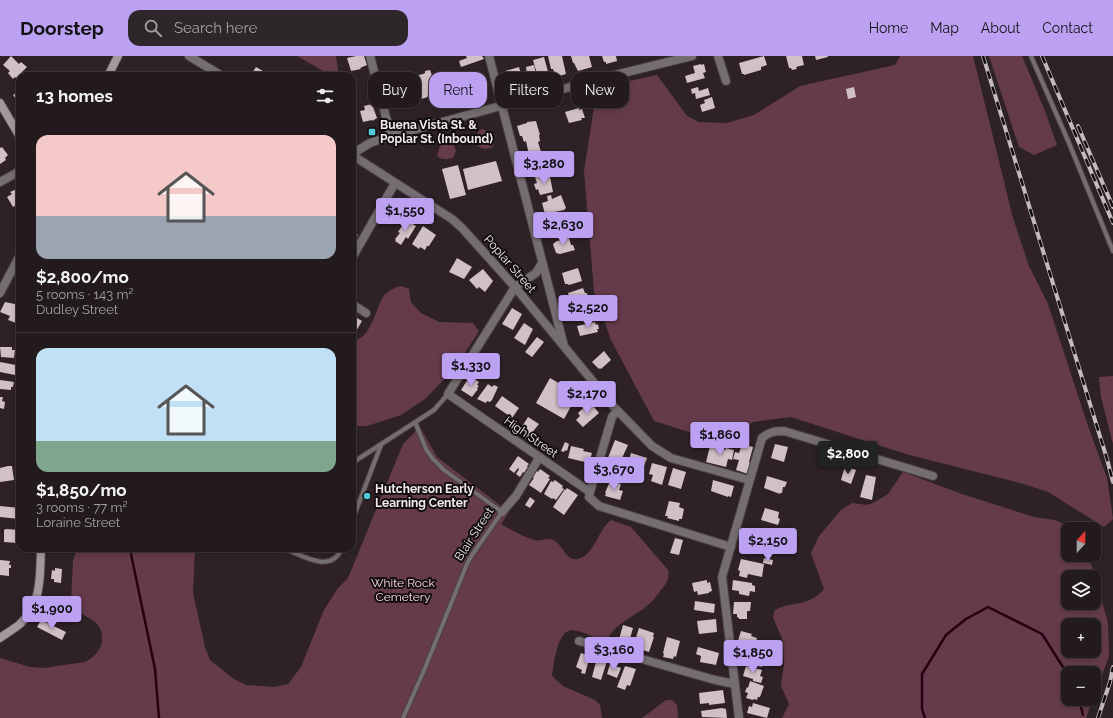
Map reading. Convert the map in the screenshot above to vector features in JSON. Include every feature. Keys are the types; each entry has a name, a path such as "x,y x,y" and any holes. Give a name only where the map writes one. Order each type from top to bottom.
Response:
{"main road":[{"path":"110,72 118,56"},
{"path":"0,103 16,130"},
{"path":"0,638 20,624 34,606 40,582 41,552"}],"street":[{"path":"189,56 215,72"},
{"path":"370,56 391,136"},
{"path":"489,56 495,79"},
{"path":"563,89 692,56"},
{"path":"718,56 726,81"},
{"path":"356,152 370,143 391,136 495,107"},
{"path":"503,108 565,348"},
{"name":"Poplar Street","path":"356,157 452,219 462,228 515,287 617,410 652,446 670,458 749,480"},
{"path":"0,182 16,173"},
{"path":"356,251 395,183"},
{"path":"0,293 16,263"},
{"path":"448,394 515,287 536,273 542,263"},
{"path":"356,307 366,313"},
{"name":"High Street","path":"448,394 590,492 589,497 599,506 730,548"},
{"path":"590,492 612,417 617,410"},
{"path":"739,717 722,577 762,438 775,431 784,431 933,476"},
{"name":"Blair Street","path":"502,512 516,496 539,458"},
{"path":"579,641 715,680 735,684"}],"lane":[{"path":"1031,56 1069,143 1113,252"},
{"path":"356,460 434,410 448,394"},
{"path":"415,422 426,449 433,459 444,470 502,512"},
{"path":"356,510 381,444"},
{"name":"Blair Street","path":"402,718 425,668 467,564 502,512"},
{"path":"293,552 321,563 330,562 339,556 340,552"}],"green space":[{"path":"297,56 336,56 338,72 325,72"},
{"path":"900,56 973,56 1013,218 1029,266 1048,304 1088,426 1107,478 1113,519 1104,527 1101,525 1101,522 1096,522 1048,492 1024,484 906,454 791,417 753,422 721,445 702,436 654,421 611,340 594,291 584,171 594,108 629,108 629,81 657,75 687,116 699,122 727,123 754,115 800,86 895,65"},
{"path":"989,56 1022,56 1045,111 1057,145 1034,155 1019,147"},
{"path":"481,129 490,132 492,135 493,147 487,149 479,147 477,144 476,137"},
{"path":"441,142 449,142 454,145 456,151 453,158 443,159 437,156"},
{"path":"402,286 409,289 411,302 421,313 439,322 473,323 479,331 456,367 425,399 401,415 367,426 356,426 356,339 363,336 368,330 383,297 397,287"},
{"path":"1113,376 1113,444 1101,397 1099,377"},
{"name":"White Rock Cemetery","path":"420,427 437,457 509,512 501,524 534,540 547,539 555,541 572,559 581,558 590,551 603,529 611,520 631,527 668,570 668,581 654,599 613,631 606,643 586,633 573,630 568,631 563,635 560,641 555,656 552,676 563,686 595,700 600,705 602,718 0,718 0,658 30,667 44,668 85,662 94,656 98,651 102,641 101,630 98,625 81,613 71,602 73,561 76,552 195,552 193,593 205,647 210,660 234,679 246,685 274,687 288,684 301,667 324,610 338,588 348,578 403,444"},
{"path":"903,472 962,494 1034,517 1055,520 1061,523 1061,562 1090,562 1093,570 1061,570 1061,610 1101,610 1101,598 1108,623 1109,656 1101,678 1101,666 1061,666 1061,706 1090,706 1086,718 782,718 789,704 781,686 784,664 783,641 773,617 775,610 781,607 813,599 819,595 824,589 811,553 819,536 841,510 852,503 867,505 888,494"},
{"path":"666,700 672,700 677,705 678,718 642,718"}],"building":[{"path":"11,56 19,64 21,62 27,67 22,72 16,72 16,78 15,77 13,79 8,73 10,71 3,65"},
{"path":"364,56 367,65 360,68 361,69 351,71 347,58"},
{"path":"466,56 482,56 484,59 461,67 459,61 467,58"},
{"path":"548,56 562,56 566,74 563,75 563,72 554,72 553,69 551,69"},
{"path":"571,56 589,56 592,67 578,71"},
{"path":"602,56 616,56 617,61 606,64"},
{"path":"764,56 767,65 761,67 761,70 744,75 742,74 739,63"},
{"path":"786,56 802,56 804,65 796,67 797,69 792,70 789,68"},
{"path":"815,56 828,56 828,57 816,60"},
{"path":"544,57 548,72 536,72 533,60"},
{"path":"704,64 706,72 703,73 705,78 687,83 685,76 695,73 693,66"},
{"path":"534,65 535,72 527,72 526,67"},
{"path":"256,67 265,72 253,72"},
{"path":"519,67 520,72 505,72"},
{"path":"430,70 431,72 429,72 429,95 427,96 428,97 421,99 421,74 425,73 425,71"},
{"path":"698,87 699,91 708,88 710,95 696,99 695,93 692,94 691,89"},
{"path":"854,87 856,97 848,99 846,89"},
{"path":"712,97 715,108 702,112 700,105 705,103 704,100"},
{"path":"368,105 368,108 373,108 377,118 372,121 363,122 360,111 365,110 364,106"},
{"path":"579,108 579,110 582,109 585,118 569,123 565,112"},
{"path":"536,121 540,135 540,141 538,142 541,152 529,155 526,141 524,142 522,136 520,136 517,126 527,122"},
{"path":"2,147 8,155 5,158 6,160 0,164 0,148"},
{"path":"496,161 502,181 468,190 463,169"},
{"path":"458,165 466,195 450,199 442,169"},
{"path":"547,174 548,177 550,177 553,192 540,195 534,184 537,183 535,177"},
{"path":"16,189 16,205 13,207 7,197 12,194 10,192"},
{"path":"551,195 552,199 561,195 566,208 564,210 545,214 542,203 548,201 547,196"},
{"path":"561,216 565,229 555,232 554,230 551,231 548,222 551,221 551,219"},
{"path":"406,220 416,226 408,239 406,237 401,245 395,241 395,239 400,233 398,232"},
{"path":"423,226 436,235 425,250 420,247 419,249 412,244"},
{"path":"569,238 571,245 573,245 575,250 560,254 556,253 553,244 557,241"},
{"path":"457,258 472,267 464,279 449,272"},
{"path":"578,268 582,281 569,285 565,284 562,273"},
{"path":"483,269 493,281 485,292 479,287 477,289 469,280"},
{"path":"583,288 585,293 587,293 588,298 571,303 568,293"},
{"path":"5,302 16,304 16,323 8,320 10,316 0,312"},
{"path":"588,304 589,306 594,305 597,314 592,316 592,318 575,319 572,308"},
{"path":"512,308 522,314 513,330 502,324"},
{"path":"356,317 362,321 356,331"},
{"path":"595,322 596,325 598,324 598,332 580,336 577,326"},
{"path":"524,323 533,329 525,345 514,338"},
{"path":"537,337 544,342 532,357 525,352"},
{"path":"0,347 12,347 12,350 15,350 14,358 1,357"},
{"path":"604,351 611,360 599,369 592,362"},
{"path":"0,362 16,365 15,375 0,372"},
{"path":"470,376 479,382 477,385 479,386 477,388 478,389 472,397 461,390"},
{"path":"550,378 569,389 568,392 576,397 564,419 536,403"},
{"path":"0,380 14,382 11,390 0,389"},
{"path":"488,384 492,387 494,385 498,387 492,400 490,402 487,401 486,403 477,399"},
{"path":"502,396 519,408 512,418 495,406"},
{"path":"0,397 3,397 2,401 5,402 4,409 0,408"},
{"path":"590,402 599,413 583,427 576,420 580,416 578,413"},
{"path":"528,417 539,424 527,439 518,433"},
{"path":"615,440 628,445 618,467 611,464 612,461 607,460"},
{"path":"565,442 569,444 567,451 565,450 564,452 561,451"},
{"path":"742,444 753,447 749,462 751,463 748,474 736,470 739,460 733,459 735,452 739,453"},
{"path":"775,444 788,447 784,462 771,458"},
{"path":"571,446 584,449 583,451 592,453 589,463 568,458"},
{"path":"710,446 725,450 726,448 734,450 732,460 728,459 726,467 706,462"},
{"path":"631,453 647,458 641,475 634,474 634,471 627,469"},
{"path":"518,456 529,464 520,477 516,474 519,469 518,468 514,473 509,469"},
{"path":"652,463 667,467 662,485 651,481 653,475 649,474"},
{"path":"12,466 14,480 0,482 0,468"},
{"path":"845,466 856,470 851,484 841,480"},
{"path":"673,468 686,472 681,489 668,485"},
{"path":"540,469 550,476 548,478 550,479 541,493 529,485 534,478 532,477 536,470 538,472"},
{"path":"866,475 876,477 872,500 860,497"},
{"path":"767,476 787,482 785,487 783,487 782,493 780,494 764,488"},
{"path":"555,480 563,486 562,488 564,489 556,500 544,494 551,481 553,482"},
{"path":"713,480 734,486 731,497 711,491"},
{"path":"610,481 621,484 619,490 623,491 620,500 605,496"},
{"path":"567,488 578,495 564,515 553,507"},
{"path":"530,497 535,501 530,508 525,505"},
{"path":"669,501 680,503 679,507 684,509 682,519 679,519 679,521 667,518 668,516 665,516"},
{"path":"0,506 16,508 16,519 0,517"},
{"path":"765,508 779,512 778,518 780,519 778,525 761,520"},
{"path":"753,529 770,535 766,544 762,543 760,547 746,541 750,530 752,531"},
{"path":"4,530 16,530 16,543 4,542"},
{"path":"675,538 683,540 679,555 670,553"},
{"path":"764,558 773,560 772,565 763,563"},
{"path":"741,559 764,564 762,577 748,574 747,578 739,576 740,571 738,570"},
{"path":"0,560 10,561 9,565 11,565 11,568 9,568 9,576 0,575"},
{"path":"55,568 62,569 61,583 54,582 54,579 51,579 52,570 55,571"},
{"path":"707,580 707,583 710,582 712,591 698,595 697,591 694,592 692,583"},
{"path":"733,580 752,583 752,585 755,586 755,592 750,591 749,596 739,594 739,591 732,590"},
{"path":"695,601 715,604 714,613 694,610"},
{"path":"734,602 751,602 750,611 747,611 747,619 739,619 737,614 733,614"},
{"path":"716,619 717,632 699,634 697,621"},
{"path":"41,620 66,632 62,640 37,627"},
{"path":"623,625 633,628 628,646 618,643"},
{"path":"639,628 654,633 649,652 633,647"},
{"path":"741,631 752,634 751,636 757,638 756,643 758,644 756,652 740,647 740,644 737,644"},
{"path":"667,637 680,641 676,657 674,656 673,659 663,657"},
{"path":"698,647 719,653 716,665 700,662 701,656 696,654"},
{"path":"742,649 765,656 762,667 747,663 748,662 740,658"},
{"path":"581,653 590,656 585,674 581,673 582,670 576,667"},
{"path":"597,658 607,661 601,680 592,677"},
{"path":"610,664 621,668 617,678 607,674"},
{"path":"625,666 636,669 630,686 627,685 625,690 617,687"},
{"path":"746,666 762,670 760,676 763,677 761,683 743,676"},
{"path":"750,681 764,686 760,697 758,697 757,700 746,698 748,693 745,692"},
{"path":"723,690 725,703 709,705 709,703 700,704 699,693"},
{"path":"753,703 770,708 767,718 747,713 749,706 752,707"},
{"path":"722,708 726,709 727,718 702,717 701,711"}],"waterway":[{"path":"131,554 155,669 159,718"},
{"path":"925,718 922,709 922,674 946,635 966,619 988,607 1042,634 1062,666"},
{"path":"1081,706 1083,715"}],"railway":[{"path":"983,56 1113,482"},
{"path":"1042,56 1113,223"},
{"path":"1078,126 1113,207"},
{"path":"1098,718 1110,682 1113,667"}],"place":[{"name":"Buena Vista St. & Poplar St. (Inbound)","path":"372,132"},
{"name":"Hutcherson Early Learning Center","path":"367,496"}]}
